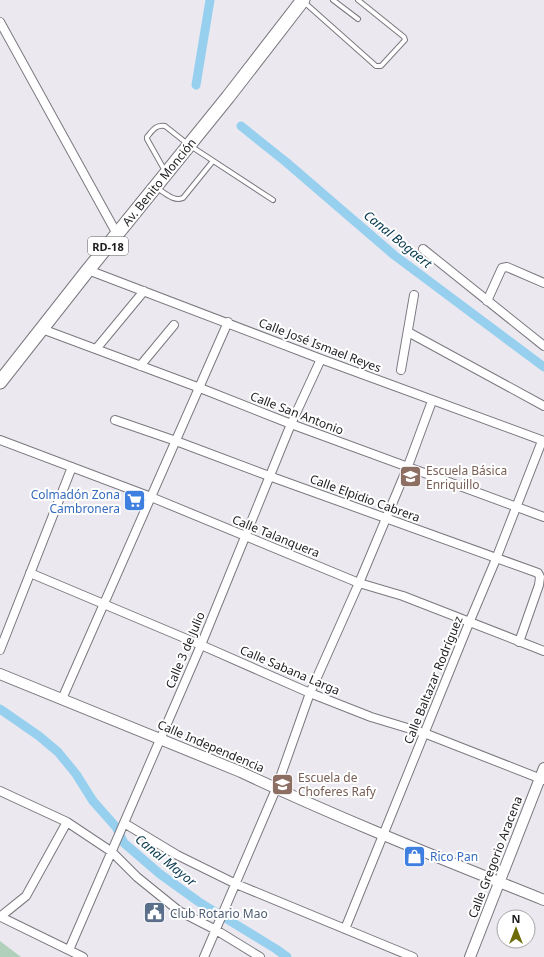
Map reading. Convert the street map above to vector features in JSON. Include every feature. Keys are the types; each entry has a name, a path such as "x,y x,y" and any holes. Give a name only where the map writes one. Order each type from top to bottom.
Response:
{"main road":[{"name":"Av. Benito Monción","path":"0,382 155,186 228,97 302,0"}],"street":[{"path":"0,22 117,234"},
{"path":"422,249 544,346"},
{"path":"487,301 502,268 506,267 544,284"},
{"name":"Calle José Ismael Reyes","path":"88,270 228,322 432,401 543,441"},
{"path":"96,349 144,291"},
{"path":"401,370 414,295"},
{"path":"62,699 228,322"},
{"path":"140,366 174,325"},
{"name":"Calle San Antonio","path":"42,329 291,424 544,517"},
{"path":"408,332 544,406"},
{"name":"Calle 3 de Julio","path":"69,950 201,645 291,424 321,359"},
{"path":"204,957 276,789 310,693 359,583 408,466 432,401"},
{"name":"Calle Elpidio Cabrera","path":"115,420 538,573 540,577 539,585 519,642"},
{"name":"Calle Talanquera","path":"0,440 151,497 359,583 403,596 544,651"},
{"name":"Calle Baltazar Rodríguez","path":"345,929 468,622 496,559 543,441"},
{"path":"0,650 72,467"},
{"name":"Calle Sabana Larga","path":"30,573 310,693 371,717 424,733 542,779"},
{"name":"Calle Independencia","path":"0,674 241,772 276,789 383,835 544,900"},
{"name":"Calle Gregorio Aracena","path":"470,957 499,882 542,779 544,768"},
{"path":"0,790 67,822 112,852 137,877 179,911 216,930 260,957"},
{"path":"67,822 26,896 0,917 83,957"},
{"path":"123,825 177,855 236,884 413,957"}],"lane":[{"path":"302,0 376,66 381,66 405,40 402,35 358,0"},
{"path":"333,0 358,19"},
{"path":"166,174 146,137 161,125 165,126 189,145 273,200"},
{"path":"155,186 176,199 183,198 213,161"}],"green space":[{"path":"0,941 21,957 0,957"}],"waterway":[{"name":"Canal Bogaert","path":"196,85 210,0"},
{"name":"Canal Bogaert","path":"241,126 286,162 394,255 544,367"},
{"name":"Canal Mayor","path":"0,709 39,736 58,752 76,774 93,801 116,827 124,843 160,874 199,902 287,957"}],"place":[{"name":"Escuela Básica Enriquillo","path":"410,477"},
{"name":"Colmadón Zona Cambronera","path":"135,501"},
{"name":"Escuela de Choferes Rafy","path":"282,784"},
{"name":"Rico Pan","path":"415,856"},
{"name":"Club Rotario Mao","path":"155,913"}]}
